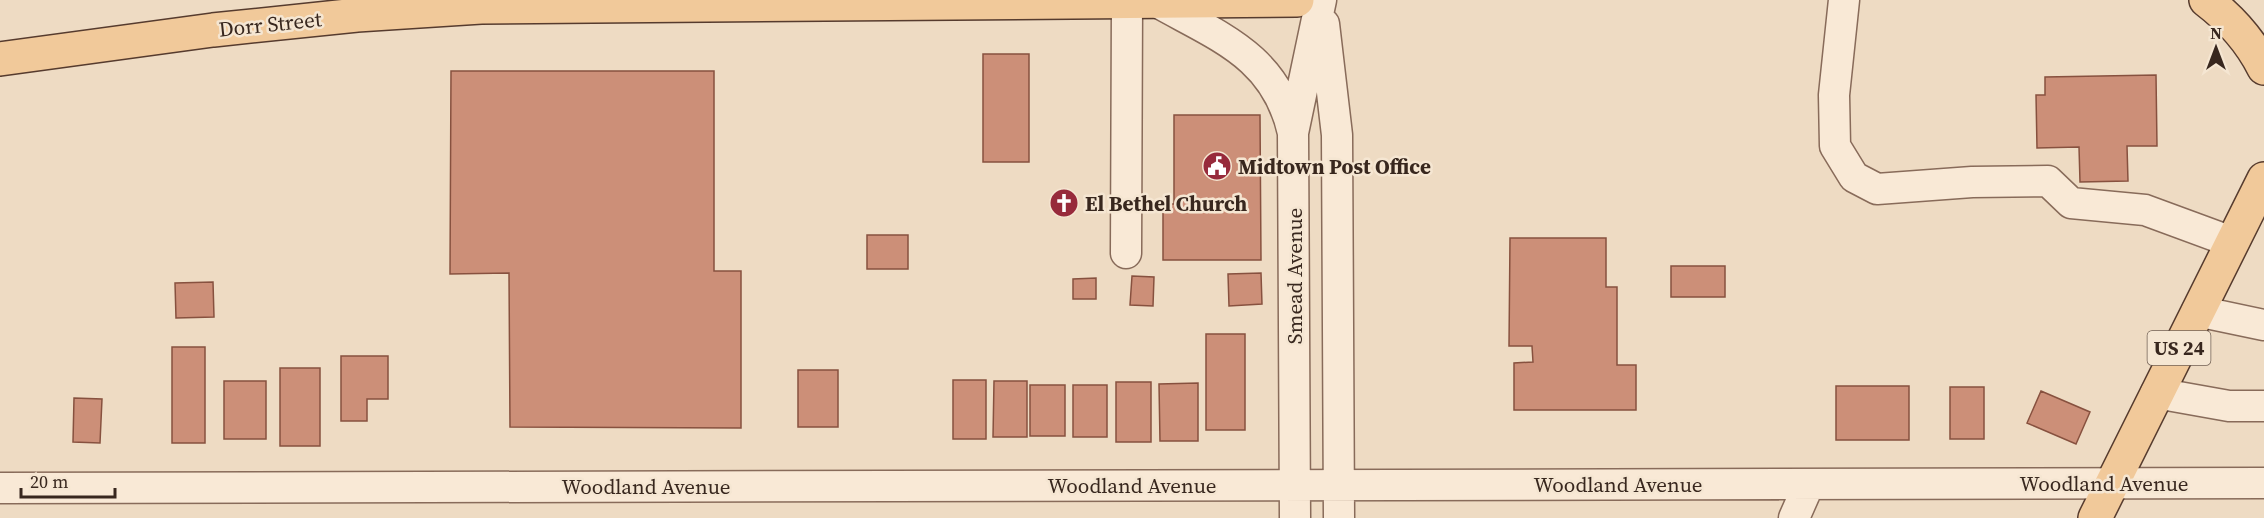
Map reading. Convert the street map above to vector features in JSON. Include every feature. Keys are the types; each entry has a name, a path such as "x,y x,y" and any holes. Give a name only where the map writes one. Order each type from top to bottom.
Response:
{"main road":[{"name":"Dorr Street","path":"0,59 213,30 357,15 481,7 1297,0"},
{"path":"2206,0 2252,45 2264,68"},
{"name":"US 24","path":"2095,518 2264,178"}],"street":[{"name":"Smead Avenue","path":"1295,518 1293,133 1321,0"},
{"name":"Smead Avenue","path":"1321,0 1337,135 1339,518"},
{"path":"1844,0 1834,95 1835,146 1854,177 1877,189 1972,182 2048,181 2071,203 2145,210 2232,242"},
{"path":"1126,253 1142,2 1232,43 1259,66 1278,91 1288,111 1293,133"},
{"path":"2198,311 2264,325"},
{"path":"2156,393 2229,406 2264,406"},
{"name":"Woodland Avenue","path":"0,488 2264,483"},
{"path":"1794,518 1809,484"}],"building":[{"path":"983,54 1029,54 1029,162 983,162"},
{"path":"451,71 714,71 714,271 741,271 741,428 510,427 509,273 450,274"},
{"path":"2156,75 2157,146 2127,146 2128,181 2080,182 2079,147 2037,148 2036,95 2045,95 2045,77"},
{"name":"Midtown Post Office","path":"1174,115 1260,115 1261,260 1163,260 1163,204 1174,204"},
{"path":"867,235 908,235 908,269 867,269"},
{"path":"1510,238 1606,238 1606,287 1617,287 1617,365 1636,365 1636,410 1514,410 1514,363 1533,362 1532,346 1509,346"},
{"path":"1671,266 1725,266 1725,297 1671,297"},
{"path":"1261,273 1262,304 1229,306 1228,274"},
{"path":"1132,276 1154,277 1153,306 1130,305"},
{"path":"1096,278 1096,299 1073,299 1073,279"},
{"path":"213,282 214,317 176,318 175,283"},
{"path":"1206,334 1245,334 1245,430 1206,430"},
{"path":"172,347 205,347 205,443 172,443"},
{"path":"341,356 388,356 388,399 367,399 367,421 341,421"},
{"path":"280,368 320,368 320,446 280,446"},
{"path":"798,370 838,370 838,427 798,427"},
{"path":"953,380 986,380 986,439 953,439"},
{"path":"224,381 266,381 266,439 224,439"},
{"path":"994,381 1027,381 1027,437 993,437"},
{"path":"1116,382 1151,382 1151,442 1116,442"},
{"path":"1198,383 1198,441 1160,441 1159,384"},
{"path":"1030,385 1065,385 1065,436 1030,436"},
{"path":"1073,385 1107,385 1107,437 1073,437"},
{"path":"1836,386 1909,386 1909,440 1836,440"},
{"path":"1950,387 1984,387 1984,439 1950,439"},
{"path":"2041,391 2090,412 2076,444 2027,423"},
{"path":"74,398 102,399 100,443 73,442"}],"place":[{"name":"Midtown Post Office","path":"1217,166"},
{"name":"El Bethel Church","path":"1064,203"}]}
